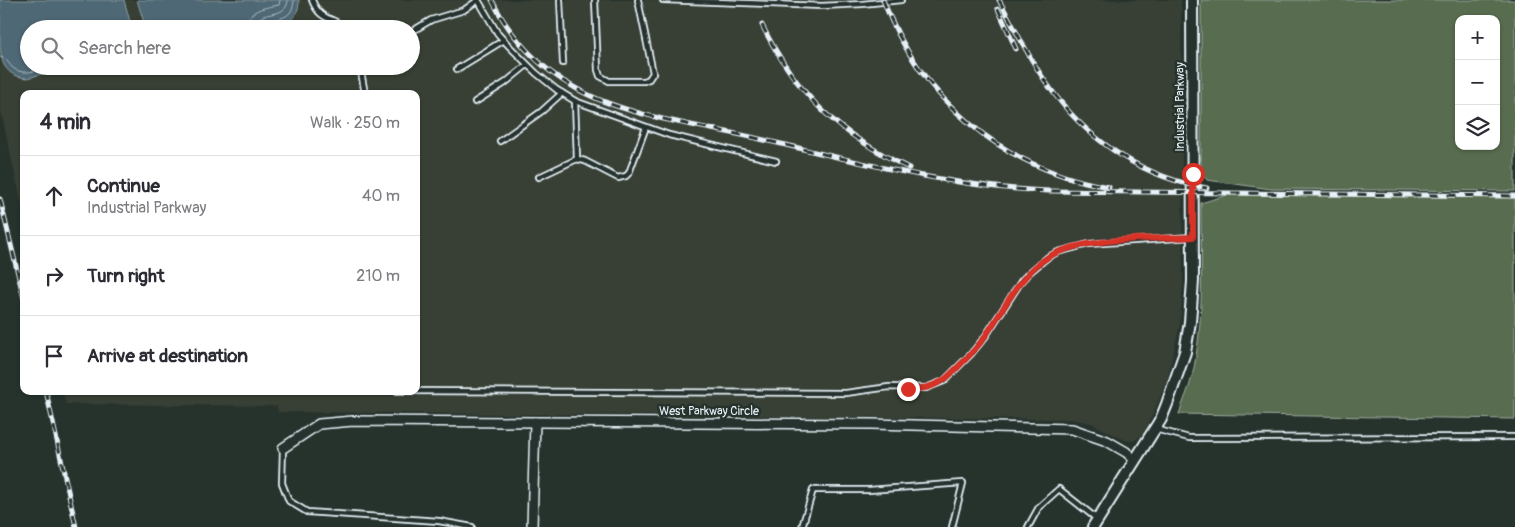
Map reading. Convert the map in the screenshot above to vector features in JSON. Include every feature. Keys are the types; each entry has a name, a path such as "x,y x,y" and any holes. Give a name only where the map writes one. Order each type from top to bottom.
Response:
{"street":[{"name":"Industrial Parkway","path":"1096,524 1161,419 1176,381 1190,322 1194,281 1192,0"},
{"name":"West Parkway Circle","path":"284,448 319,424 353,421 871,424 1072,429 1107,441 1126,452 1135,460"},
{"path":"532,527 535,422"}],"lane":[{"path":"312,0 316,10 322,16 332,20"},
{"path":"420,27 431,20 469,8 478,0 498,34 527,65 575,101 686,140 776,161"},
{"path":"560,0 563,63"},
{"path":"596,0 598,70 600,76 610,81 644,81 650,79 653,73 638,0"},
{"path":"663,0 803,3 902,0"},
{"path":"457,69 504,40"},
{"path":"475,102 505,83 527,65"},
{"path":"362,75 364,90"},
{"path":"500,140 542,111 562,93"},
{"path":"575,101 577,160"},
{"path":"539,178 577,160 585,161 614,176 622,178 629,172 646,127"},
{"path":"420,391 846,393 889,387 926,388 944,381 971,354 985,337 1022,280 1048,257 1078,245 1139,239 1193,237"},
{"path":"1154,429 1189,438 1515,437"},
{"path":"284,448 282,483 289,501 307,512 439,521 472,527"},
{"path":"802,527 813,490 869,490 963,483 952,527"},
{"path":"1028,527 1039,508 1059,489 1096,524"}],"shaded area":[{"path":"0,0 1181,0 1183,283 1180,324 1167,380 1142,436 1133,441 1125,440 1091,423 1071,419 278,412 277,406 66,404 64,395 420,395 420,90 20,90 20,196 0,107"}],"green space":[{"path":"1201,0 1515,0 1515,191 1271,189 1207,180 1201,171"},
{"path":"1227,195 1515,198 1515,419 1179,414 1192,377 1199,334 1201,313 1201,203"}],"water":[{"path":"0,0 124,0 130,20 20,20 20,75 38,75 28,78 19,77 7,70 2,58"},
{"path":"137,0 299,0 296,14 290,20 143,20"}],"railway":[{"path":"492,0 499,14 527,51 563,81 596,98 662,119 899,171 974,184 1049,191 1515,196"},
{"path":"883,0 899,36 919,69 943,98 970,124 1001,146 1034,164 1070,178 1109,187"},
{"path":"999,0 1048,85 1087,129 1104,144 1142,167 1163,176 1207,188"},
{"path":"998,9 1016,49"},
{"path":"762,25 775,50 790,72 822,110 861,141 909,168"},
{"path":"0,199 20,282"},
{"path":"47,395 76,527"}],"route":[{"path":"908,389 933,386 944,381 958,368 985,337 1022,280 1048,257 1078,245 1139,239 1193,237 1193,174"}]}
